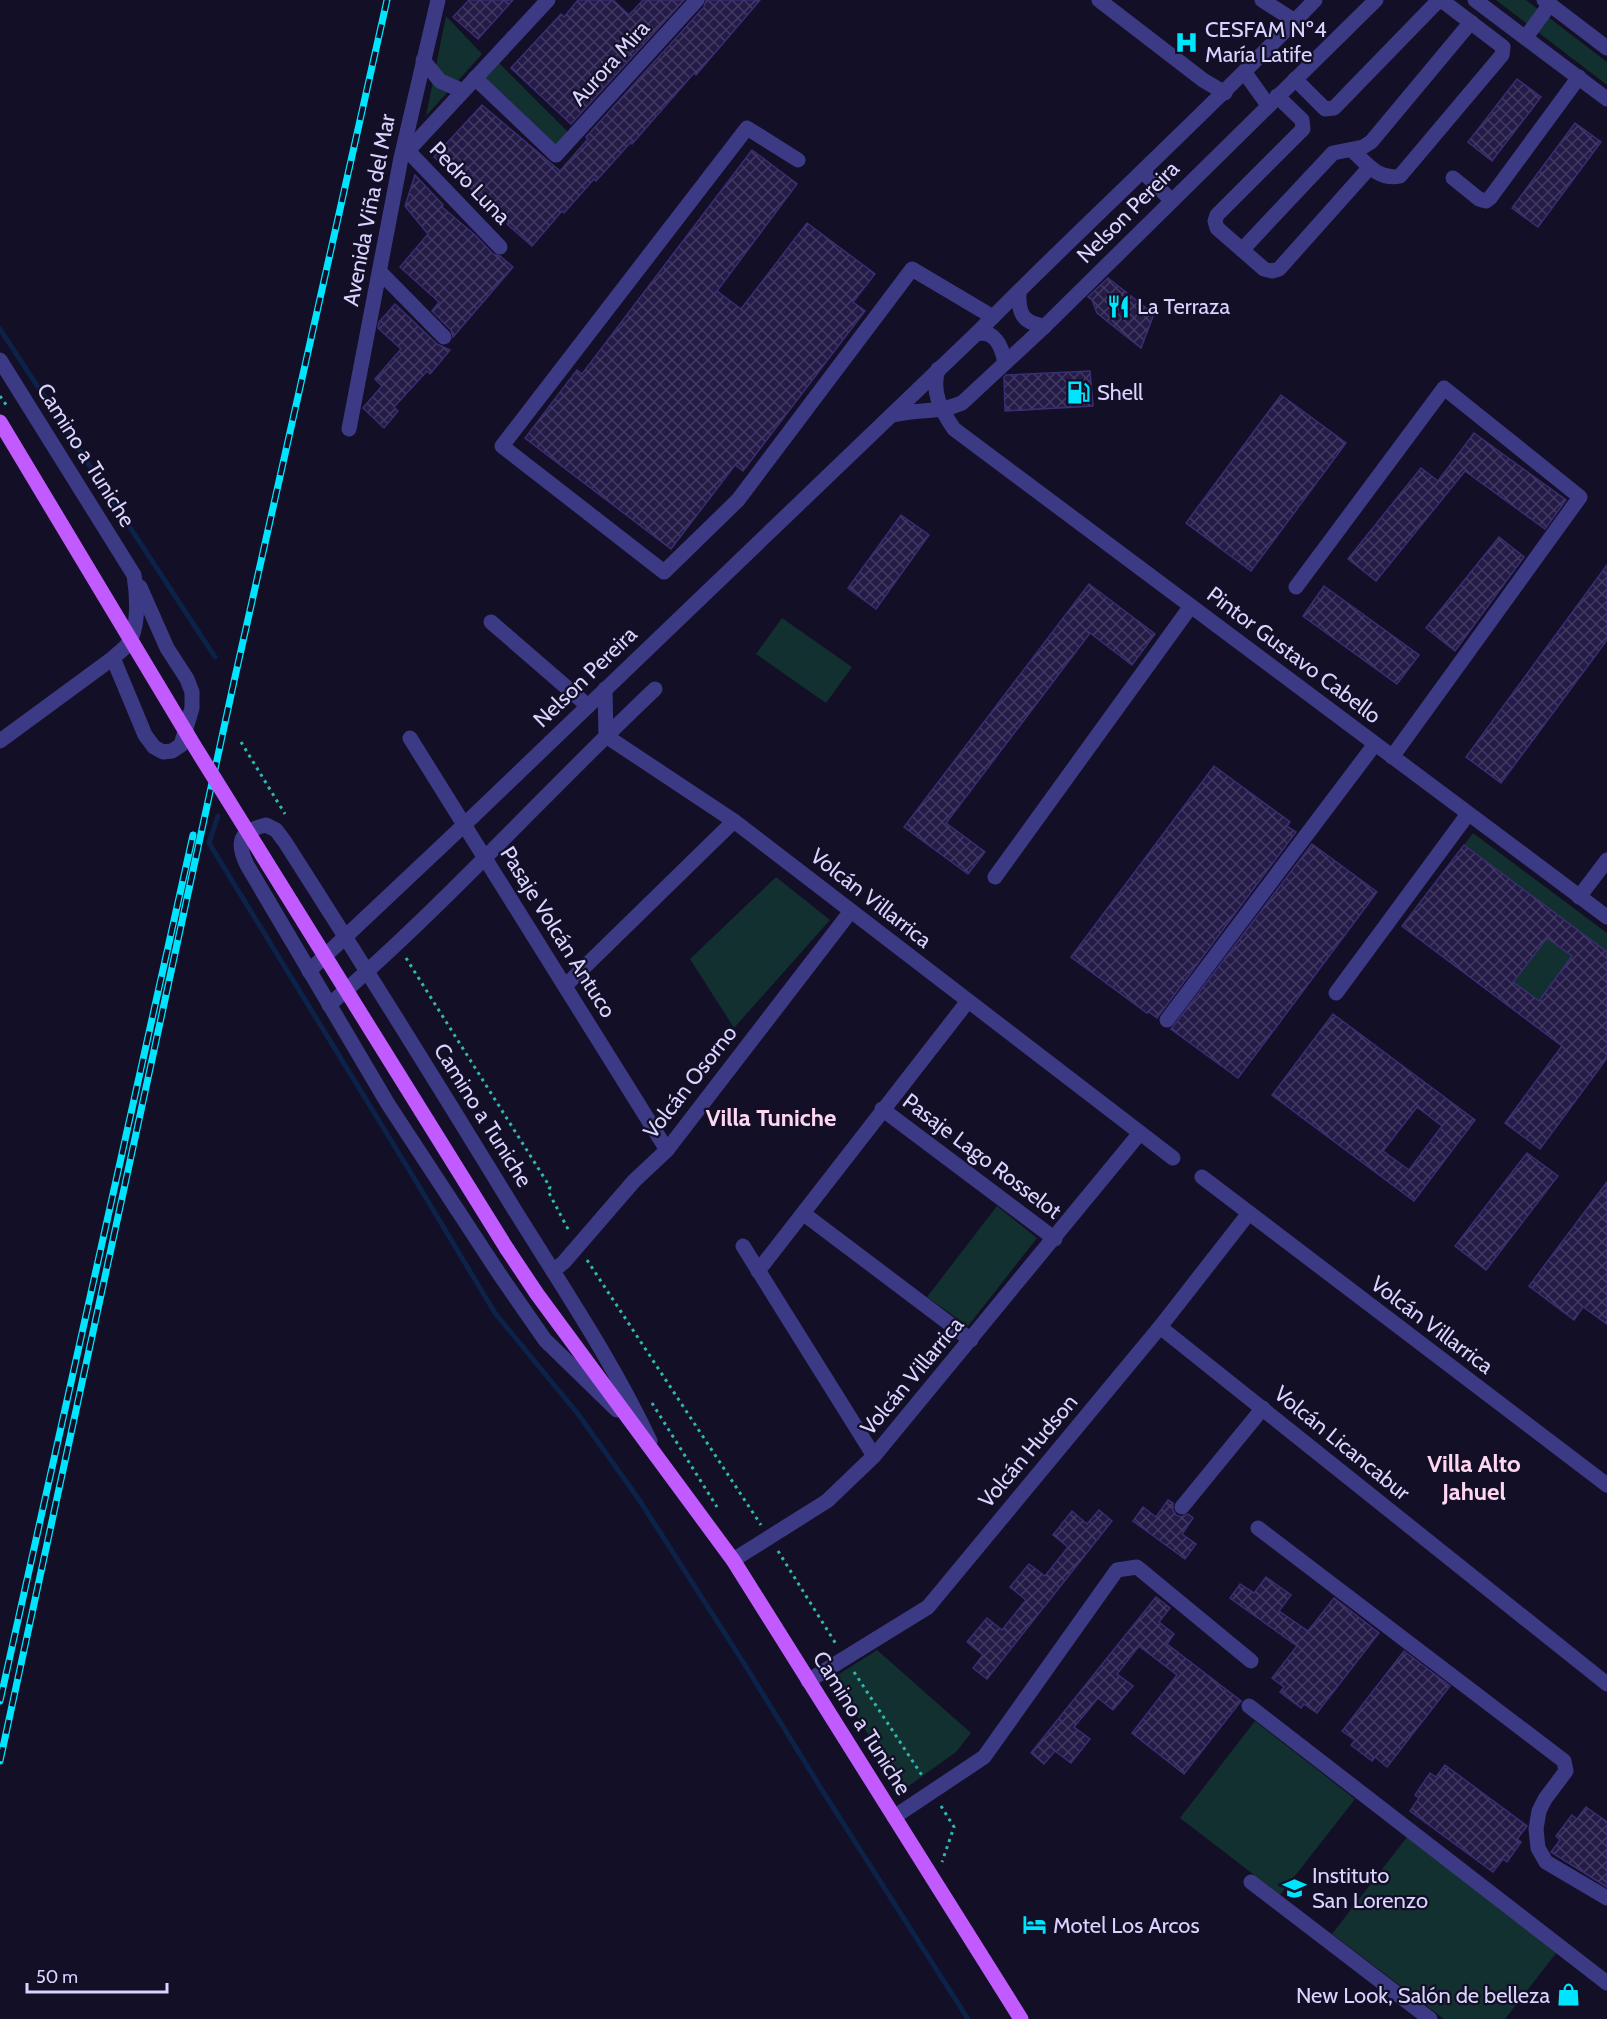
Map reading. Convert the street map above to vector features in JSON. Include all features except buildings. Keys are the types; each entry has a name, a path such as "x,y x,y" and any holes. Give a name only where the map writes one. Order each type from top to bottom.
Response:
{"main road":[{"name":"Camino a Tuniche","path":"0,422 195,747 507,1249 537,1294 733,1560 1021,2019"}],"street":[{"name":"Avenida Viña del Mar","path":"349,429 423,60 438,0"},
{"path":"404,154 548,0"},
{"name":"Aurora Mira","path":"475,78 556,155 697,0"},
{"path":"1099,0 1203,80 1225,93"},
{"path":"1263,0 1295,21"},
{"name":"Nelson Pereira","path":"309,971 892,416 1225,93 1315,0"},
{"name":"Nelson Pereira","path":"892,416 915,410 942,409 962,403 1045,326 1376,0"},
{"path":"1475,0 1607,99"},
{"path":"1295,79 1325,109 1335,108 1437,2 1444,2 1503,47 1502,55 1400,176 1382,177 1352,150"},
{"path":"1526,37 1547,2 1607,48"},
{"path":"1242,250 1333,153 1363,147 1371,142 1471,22"},
{"path":"423,60 440,81 463,91"},
{"path":"1245,73 1273,100 1292,110 1302,120 1303,129 1217,215 1215,221 1217,228 1264,269 1272,271 1279,269 1370,167"},
{"path":"1453,178 1479,199 1486,201 1490,198 1579,77"},
{"path":"798,160 747,128 502,446 664,572 738,500 912,269 993,317"},
{"name":"Pedro Luna","path":"404,154 500,247"},
{"path":"1143,172 1171,200"},
{"path":"380,272 444,337"},
{"path":"1019,291 1019,310 1023,316 1036,324 1045,326"},
{"path":"976,334 990,334 996,339 1001,345 1005,363"},
{"name":"Camino a Tuniche","path":"0,360 134,575 167,648 187,679 192,692 192,708 181,745 172,751 163,752 154,747 145,735 113,658 129,644 134,632 138,600 134,575"},
{"path":"938,369 935,388 942,409"},
{"path":"1296,586 1444,388 1580,497 1392,757"},
{"name":"Pintor Gustavo Cabello","path":"942,409 954,429 1579,897 1604,910"},
{"path":"995,877 1191,606"},
{"path":"491,622 588,706"},
{"path":"0,741 113,658"},
{"path":"605,689 606,736"},
{"path":"329,1005 368,972 655,689"},
{"name":"Volcán Villarrica","path":"606,736 734,821 1173,1158"},
{"name":"Pasaje Volcán Antuco","path":"410,738 668,1150"},
{"path":"1167,1020 1375,744"},
{"path":"1336,993 1468,814"},
{"path":"565,986 734,821"},
{"name":"Camino a Tuniche","path":"636,1428 545,1340 388,1104 247,865 240,844 242,837 254,828 266,825 276,830 346,937 631,1399 657,1457"},
{"path":"1579,897 1607,860"},
{"name":"Volcán Osorno","path":"553,1271 578,1246 634,1181 668,1150 851,911"},
{"path":"758,1271 968,1001"},
{"name":"Pasaje Lago Rosselot","path":"882,1109 1054,1239"},
{"name":"Volcán Villarrica","path":"733,1560 827,1501 874,1456 1140,1133"},
{"name":"Volcán Villarrica","path":"1202,1177 1607,1485"},
{"name":"Volcán Hudson","path":"808,1681 928,1607 1160,1327 1249,1213"},
{"path":"804,1214 971,1340"},
{"path":"743,1246 874,1456"},
{"name":"Volcán Licancabur","path":"1160,1327 1607,1684"},
{"path":"1182,1507 1263,1408"},
{"path":"1258,1528 1563,1761 1566,1771 1545,1798 1539,1811 1536,1828 1538,1848 1546,1862 1607,1898"},
{"path":"894,1817 984,1757 1117,1570 1137,1567 1251,1661"},
{"path":"1249,1706 1607,1983"},
{"path":"1251,1882 1430,2019"}],"path":[{"path":"396,943 550,1187 548,1191 578,1246 769,1537 954,1827 934,1881"}],"green space":[{"path":"1496,0 1526,0 1607,62 1607,85"},
{"path":"446,16 482,54 426,116"},
{"path":"494,58 573,137 556,155 475,78"},
{"path":"782,618 852,667 826,703 756,654"},
{"path":"1473,833 1607,933 1607,972 1605,951 1464,845"},
{"path":"776,877 830,920 734,1028 690,959"},
{"path":"1547,938 1572,956 1539,1001 1513,982"},
{"path":"997,1206 1037,1238 968,1326 927,1297"},
{"path":"877,1650 971,1733 956,1752 903,1790 833,1678"},
{"path":"1255,1721 1355,1799 1280,1895 1180,1818"},
{"path":"1407,1837 1557,1952 1505,2019 1444,2019 1332,1934"}],"waterway":[{"path":"0,329 215,657"},
{"path":"218,816 209,843 495,1313 578,1414 640,1501 968,2019"}],"railway":[{"path":"0,1761 233,686 387,0"},
{"path":"0,1701 193,835"}],"place":[{"name":"CESFAM Nº4 María Latife","path":"1187,42"},
{"name":"La Terraza","path":"1119,306"},
{"name":"Shell","path":"1079,392"},
{"name":"Instituto San Lorenzo","path":"1294,1888"},
{"name":"Motel Los Arcos","path":"1035,1925"},
{"name":"New Look, Salón de belleza","path":"1568,1995"}],"district":[{"name":"Villa Tuniche","path":"771,1117"},
{"name":"Villa Alto Jahuel","path":"1474,1477"}]}
